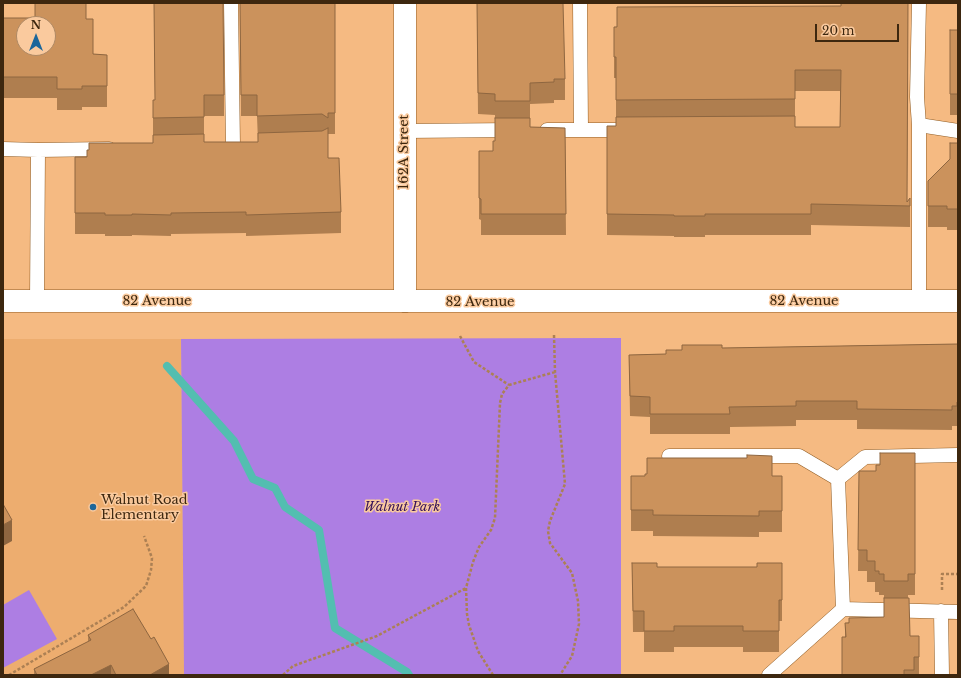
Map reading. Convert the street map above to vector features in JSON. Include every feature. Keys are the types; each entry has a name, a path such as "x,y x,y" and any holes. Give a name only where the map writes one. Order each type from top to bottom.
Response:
{"street":[{"name":"162A Street","path":"405,3 405,301"},
{"name":"82 Avenue","path":"3,301 958,301"}],"lane":[{"path":"231,3 233,146"},
{"path":"580,3 581,130"},
{"path":"919,3 917,97 919,125 919,301"},
{"path":"919,125 958,131"},
{"path":"404,131 636,130"},
{"path":"217,146 248,146"},
{"path":"3,149 38,150 124,148"},
{"path":"37,301 38,150"},
{"path":"838,479 865,457 958,455"},
{"path":"669,456 799,456 838,479"},
{"path":"838,479 844,609"},
{"path":"770,675 844,609 958,612"},
{"path":"941,611 942,675"}],"path":[{"path":"554,335 555,372 565,484 550,521 548,531 550,543 572,573 578,601 579,624 572,656 560,675"},
{"path":"460,336 474,362 510,385"},
{"path":"493,675 478,651 469,625 466,588 479,547 491,530 495,518 500,403 502,394 510,385 555,372"},
{"path":"8,675 124,607 146,586 151,570 152,558 144,536"},
{"path":"941,596 942,574 958,574"},
{"path":"283,675 293,666 377,636 466,588"}],"shaded area":[{"name":"Walnut Road Elementary","path":"3,339 181,339 184,675 3,675"}],"green space":[{"name":"Walnut Park","path":"621,338 621,675 184,675 181,339"},
{"path":"29,590 57,639 3,668 3,605"}],"building":[{"path":"35,3 86,3 86,19 93,19 93,54 107,55 107,86 82,86 82,89 57,89 57,77 3,77 3,18 16,18 16,56 56,56 56,16 35,16"},
{"path":"154,3 223,3 224,95 204,95 204,117 153,118 153,100 155,100"},
{"path":"240,3 335,3 335,113 328,113 328,118 322,114 257,116 257,95 241,95"},
{"path":"477,3 563,3 565,79 554,79 554,82 530,83 530,101 495,101 495,94 478,93"},
{"path":"841,3 908,3 907,202 910,198 910,206 811,204 811,214 705,214 705,216 674,216 607,214 607,126 616,126 616,117 795,116 795,127 840,127 841,70 795,70 795,99 616,100 614,27 617,27 617,7 841,6"},
{"path":"950,30 958,30 958,94 950,94"},
{"path":"495,118 530,118 530,127 565,128 566,214 481,214 481,199 479,198 479,151 493,151 493,141 495,141"},
{"path":"328,128 328,158 339,158 341,212 246,215 246,212 171,213 171,215 105,215 105,213 75,213 75,157 87,157 89,143 153,143 153,135 204,134 204,142 258,142 258,133 322,131"},
{"path":"950,143 958,143 958,209 947,209 947,206 928,206 928,181 950,159"},
{"path":"958,344 958,402 957,406 952,406 952,410 857,409 857,401 796,401 796,406 729,407 730,414 650,414 650,397 630,396 629,355 666,354 666,350 682,350 682,345 722,345 722,348"},
{"path":"880,453 915,453 915,574 908,574 908,581 884,581 884,574 879,574 879,571 875,571 875,561 867,561 867,550 858,550 859,471 876,471 876,465 880,465"},
{"path":"747,455 772,456 772,476 782,476 782,511 759,511 759,516 653,515 653,510 631,510 631,476 645,476 645,474 647,474 647,458 747,458"},
{"path":"3,504 12,520 3,525"},
{"path":"632,563 657,563 657,567 757,567 757,563 782,563 782,600 779,600 779,631 743,631 743,626 674,626 674,631 644,631 644,611 633,611"},
{"path":"884,598 909,598 910,636 919,636 919,657 914,657 914,670 904,670 904,675 842,675 842,637 846,637 845,623 849,623 849,618 884,617"},
{"path":"133,609 151,639 154,637 169,664 150,675 116,675 111,665 91,675 37,675 34,669 91,640 88,635"}],"waterway":[{"path":"167,366 234,441 253,479 275,488 285,507 319,530 335,628 407,672 409,675"}],"place":[{"name":"Walnut Road Elementary","path":"93,507"}]}
